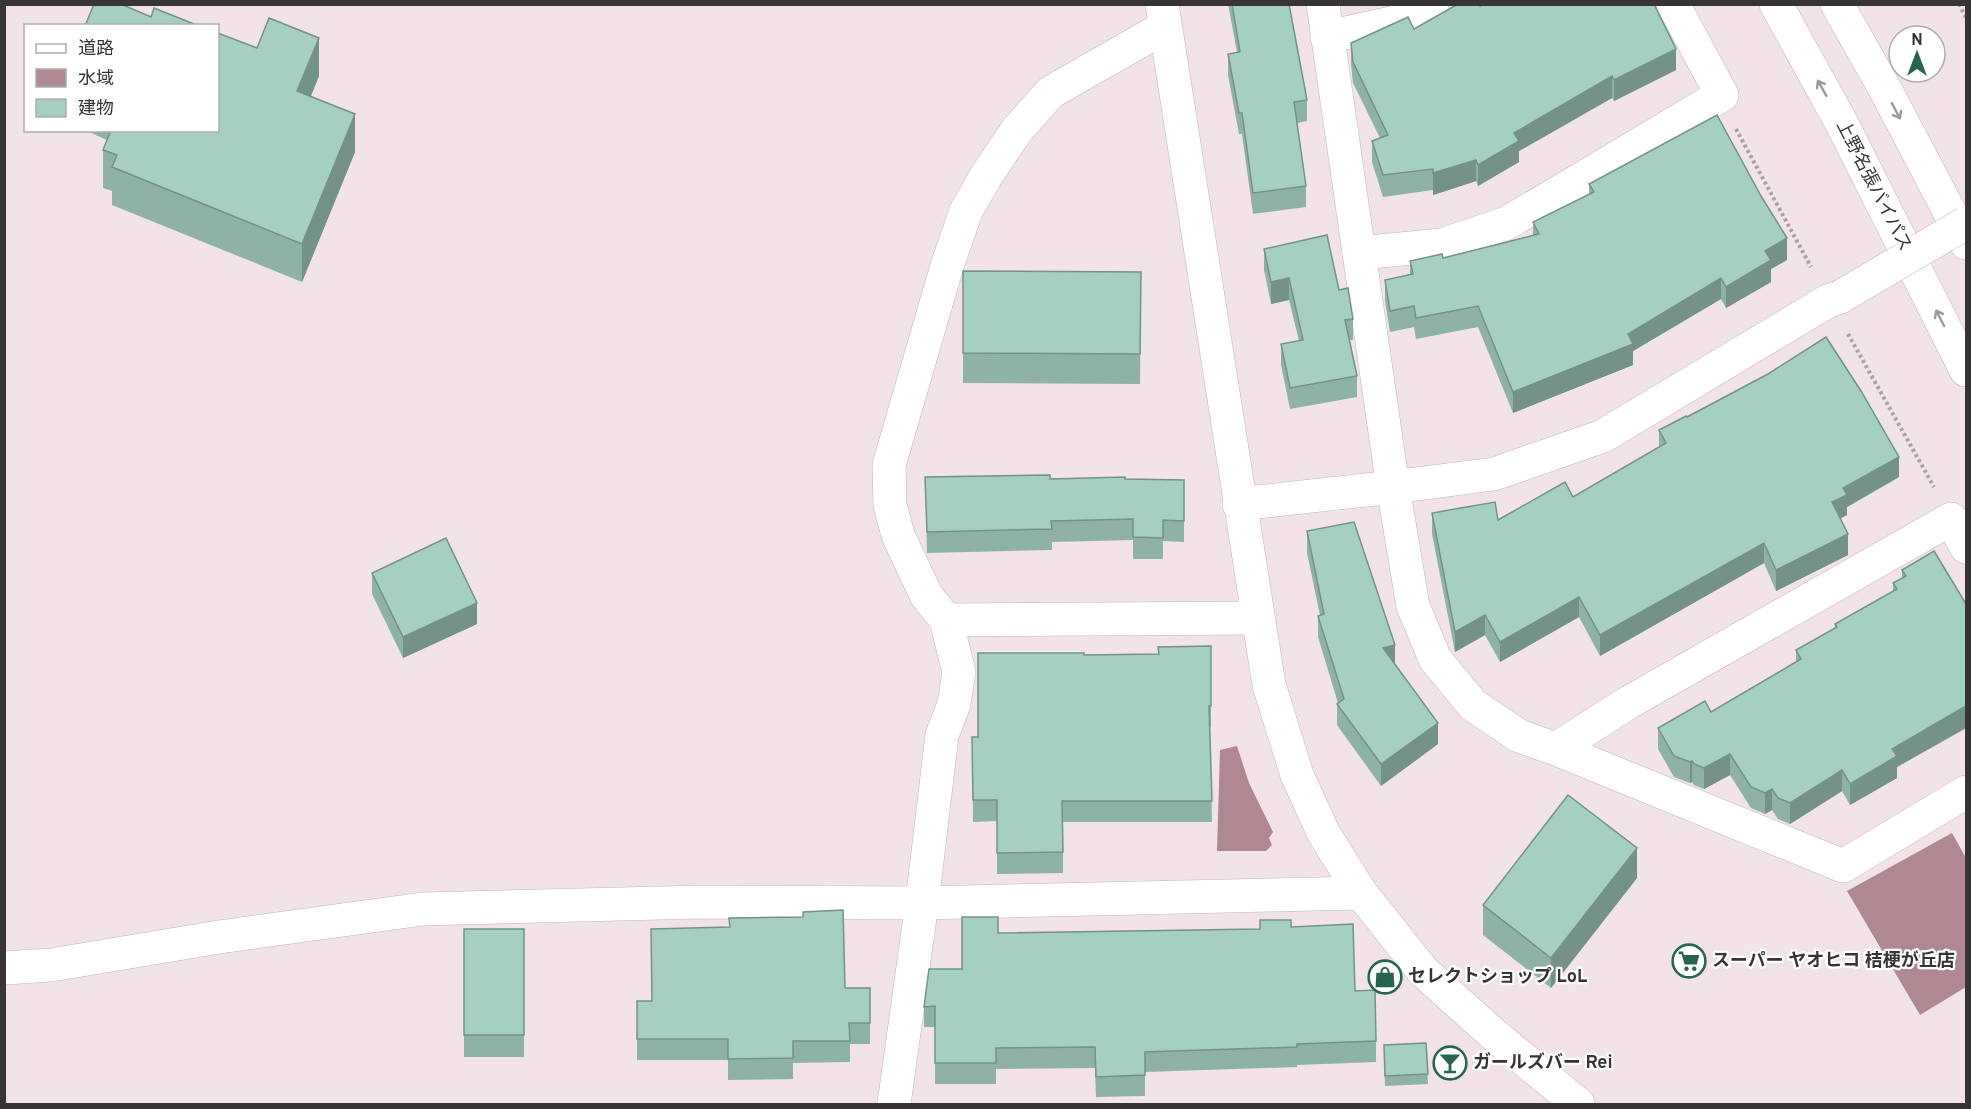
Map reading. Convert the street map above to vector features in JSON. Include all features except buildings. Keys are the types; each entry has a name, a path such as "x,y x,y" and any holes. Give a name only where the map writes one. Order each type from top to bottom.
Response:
{"main road":[{"path":"1323,4 1413,606 1435,659 1473,705 1519,736 1843,866 1966,792"},
{"path":"1327,37 1409,19 1432,4"},
{"path":"1359,253 1442,245 1507,223 1722,95 1673,4"},
{"name":"上野名張バイパス","path":"1776,4 1842,124 1966,370"},
{"path":"1838,4 1966,243"},
{"path":"894,1104 922,903 942,735 954,704 959,672 946,620 926,595 898,535 890,505 889,465 947,266 966,211 1017,130 1051,92 1163,16 1269,685 1297,775 1324,834 1361,893 1423,971 1492,1033 1578,1104"},
{"path":"1239,504 1494,474 1603,436 1828,301 1840,297 1966,223"},
{"path":"1556,749 1626,704 1951,519 1966,547"},
{"path":"946,620 1258,618"},
{"path":"4,968 51,965 219,937 423,909 702,902 922,903 1361,893"}],"path":[{"path":"1959,4 1966,18"}],"water":[{"path":"1237,746 1249,783 1273,832 1269,838 1272,845 1266,851 1217,851 1220,750"},
{"path":"1952,833 1966,858 1966,987 1920,1015 1847,891"}],"place":[{"name":"スーパー ヤオヒコ 桔梗が丘店","path":"1689,961"},
{"name":"セレクトショップ LoL","path":"1385,977"},
{"name":"ガールズバー Rei","path":"1450,1063"}]}
